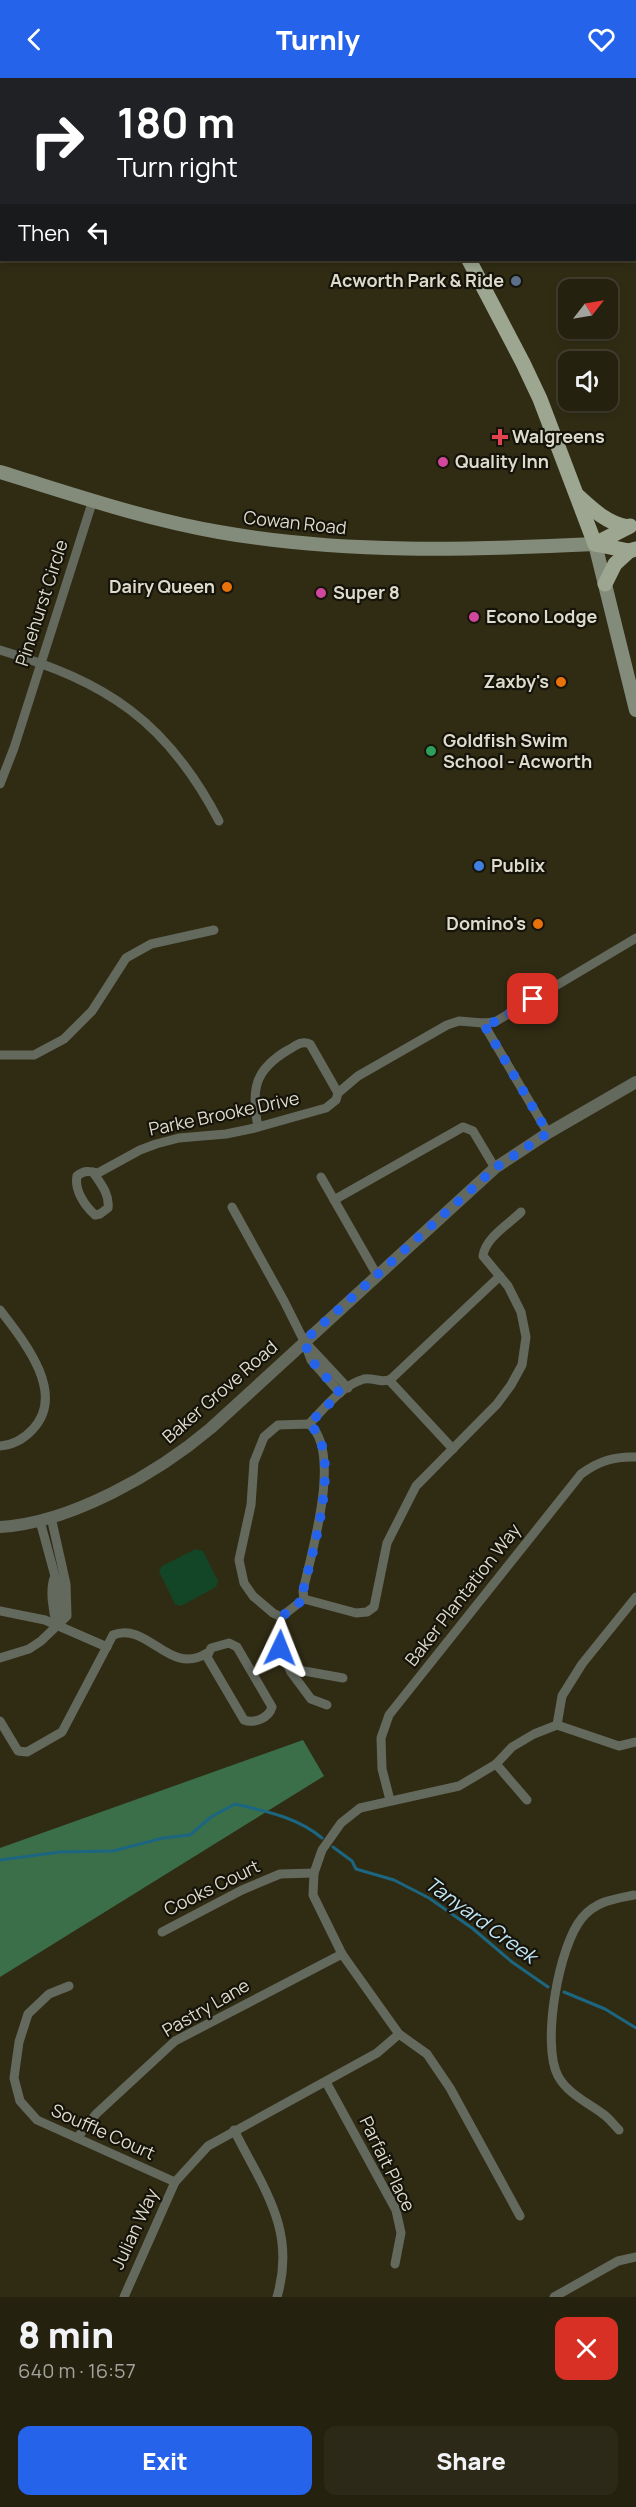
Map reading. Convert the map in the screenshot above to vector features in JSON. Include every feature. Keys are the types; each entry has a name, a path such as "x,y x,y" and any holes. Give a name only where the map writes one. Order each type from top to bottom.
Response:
{"main road":[{"path":"470,261 524,363 595,544 636,710"},
{"name":"Cowan Road","path":"0,472 133,513 216,532 312,545 419,549 595,544"},
{"path":"576,495 600,515 615,523 632,526"},
{"path":"595,544 632,526"},
{"path":"595,544 632,550"},
{"path":"605,584 615,564 632,550"}],"street":[{"name":"Pinehurst Circle","path":"0,784 14,748 93,500"},
{"path":"0,650 40,662 107,693 137,714 183,762 202,789 219,821"},
{"path":"0,1055 34,1055 64,1039 92,1011 126,958 151,944 213,930"},
{"path":"548,1133 483,1023 495,1022 636,938"},
{"name":"Parke Brooke Drive","path":"93,1172 107,1194 109,1203 108,1208 95,1215 89,1210 75,1183 77,1176 81,1173 93,1172 98,1173 156,1144 179,1138 226,1134 326,1108 336,1100 338,1093 358,1076 447,1025 459,1021 483,1023"},
{"path":"258,1127 254,1095 263,1070 273,1059 301,1043 310,1044 338,1093"},
{"name":"Baker Grove Road","path":"0,1527 46,1519 127,1485 176,1455 211,1428 495,1168 548,1133 636,1082"},
{"path":"334,1200 463,1127 473,1131 495,1168"},
{"path":"321,1177 377,1275"},
{"path":"232,1207 304,1341 311,1360 344,1390"},
{"path":"304,1599 356,1613 367,1612 374,1607 387,1543 416,1486 497,1404 511,1385 522,1365 525,1344 524,1324 513,1293 483,1256 492,1238 521,1212"},
{"path":"281,1617 253,1596 244,1583 239,1560 250,1515 254,1462 264,1437 278,1425 309,1424 344,1390 368,1378 389,1380 500,1276"},
{"path":"0,1310 33,1359 43,1381 46,1399 41,1417 30,1432 14,1443 0,1446"},
{"path":"389,1380 453,1449"},
{"path":"304,1599 303,1591 323,1496 324,1472 319,1436 309,1424"},
{"name":"Baker Plantation Way","path":"390,1800 381,1768 381,1738 389,1715 582,1474 595,1464 619,1456 636,1457"},
{"path":"46,1519 55,1576 60,1587 57,1624"},
{"path":"0,1658 29,1649 41,1641 67,1616 68,1604 61,1556 46,1519"},
{"path":"557,1725 562,1696 582,1664 636,1597"},
{"path":"281,1617 304,1599"},
{"path":"0,1611 26,1615 57,1624 107,1647"},
{"path":"281,1617 280,1648 291,1672 311,1700 327,1705"},
{"path":"0,1721 18,1751 27,1752 62,1732 113,1635 127,1631 180,1659 198,1659 220,1644 229,1643 237,1647 272,1707 271,1713 250,1722 244,1720 223,1686 207,1653"},
{"path":"291,1672 304,1671 343,1678"},
{"path":"520,2216 450,2088 427,2054 399,2034 342,1953 313,1895 314,1873 322,1850 341,1823 360,1808 459,1786 496,1764 512,1748 534,1734 557,1725 619,1746 636,1743"},
{"path":"496,1764 527,1800"},
{"name":"Cooks Court","path":"162,1932 242,1890 279,1874 314,1873"},
{"path":"619,2130 605,2115 579,2097 558,2077 551,2055 550,2027 570,1935 582,1918 600,1902 635,1895"},
{"name":"Pastry Lane","path":"77,2138 96,2114 175,2041 342,1953"},
{"name":"Souffle Court","path":"69,1986 50,1994 28,2014 19,2042 14,2078 20,2101 37,2121 175,2182"},
{"name":"Julian Way","path":"124,2297 175,2182 208,2146 376,2053 399,2034"},
{"name":"Parfait Place","path":"326,2082 396,2210 401,2233 395,2264"},
{"path":"234,2130 276,2214 284,2245 283,2277 277,2297"},
{"path":"554,2297 618,2261 636,2257"}],"green space":[{"path":"196,1549 203,1551 218,1581 216,1587 181,1606 175,1604 159,1571 162,1566"},
{"path":"303,1740 324,1776 0,1977 0,1848"}],"waterway":[{"name":"Tanyard Creek","path":"0,1860 60,1852 113,1851 163,1838 190,1835 211,1817 235,1804 291,1820 322,1838"},
{"name":"Tanyard Creek","path":"333,1847 352,1861 356,1869 394,1880 429,1898 548,1987"},
{"name":"Tanyard Creek","path":"564,1992 605,2009 636,2028"}],"place":[{"name":"Acworth Park & Ride","path":"516,281"},
{"name":"Walgreens","path":"500,437"},
{"name":"Quality Inn","path":"443,462"},
{"name":"Dairy Queen","path":"227,587"},
{"name":"Super 8","path":"321,593"},
{"name":"Econo Lodge","path":"474,617"},
{"name":"Zaxby's","path":"561,682"},
{"name":"Goldfish Swim School - Acworth","path":"431,751"},
{"name":"Publix","path":"479,866"},
{"name":"Domino's","path":"538,924"}],"route":[{"path":"280,1648 281,1617 304,1599 303,1591 323,1496 323,1454 319,1436 309,1424 340,1393 311,1360 304,1341 495,1168 548,1133 483,1023 495,1022 533,999"}]}
